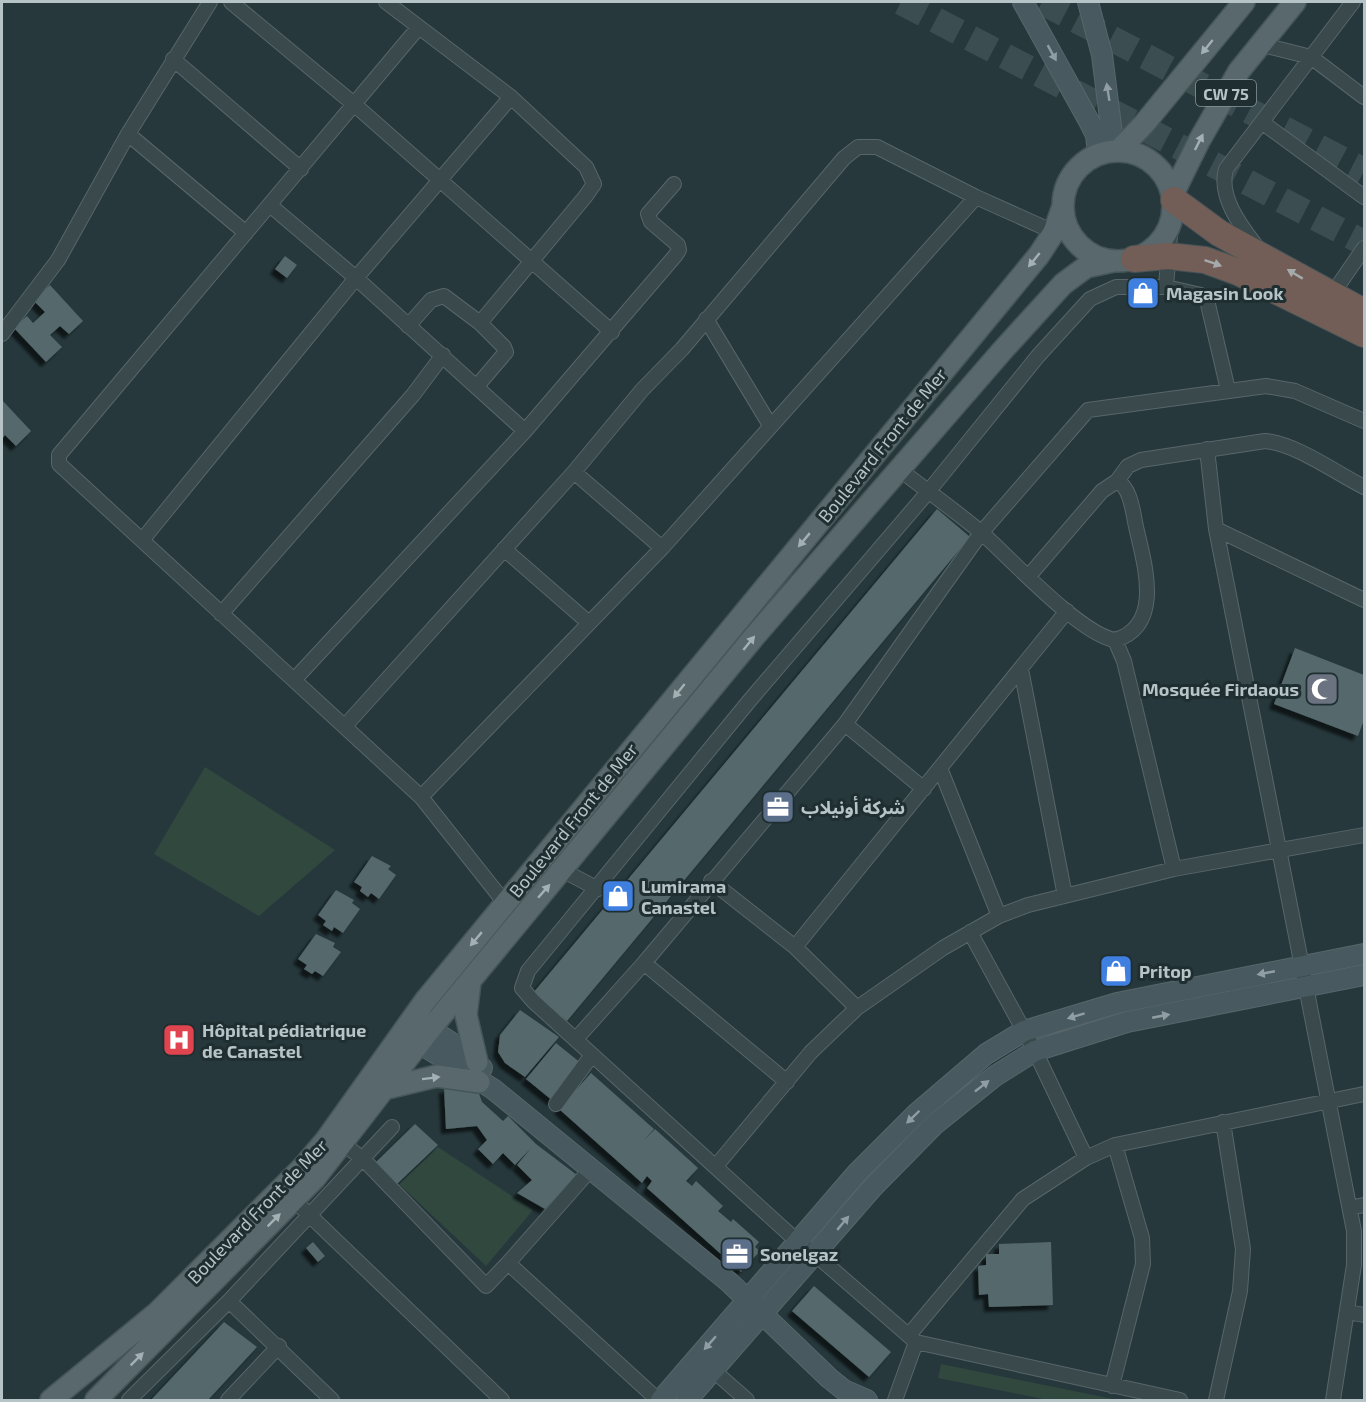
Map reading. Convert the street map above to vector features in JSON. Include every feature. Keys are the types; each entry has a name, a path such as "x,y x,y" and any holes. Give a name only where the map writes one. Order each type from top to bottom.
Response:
{"highway":[{"path":"1173,206 1331,296 1365,312"},
{"path":"1124,260 1168,256 1205,260 1238,272 1365,334"}],"main road":[{"path":"96,1401 301,1207 342,1143 383,1089 392,1061 425,1036 753,638 1063,284 1086,267 1124,260 1157,245 1173,206 1164,176 1153,162 1137,153 1110,151 1096,135 1023,2"},
{"path":"1088,2 1102,55 1110,151"},
{"path":"1124,260 1098,258 1084,250 1069,232 1062,209 1063,195 1075,170 1110,151 1144,124 1244,2"},
{"name":"CW 75","path":"1173,206 1218,107 1239,71 1295,2"},
{"name":"Boulevard Front de Mer","path":"51,1401 158,1312 284,1187 326,1140 392,1061 406,1025 1039,255 1054,232 1062,209"},
{"path":"660,1401 857,1173 917,1113 986,1054 1024,1031 1117,1003 1365,954"},
{"path":"687,1401 873,1187 934,1125 995,1076 1035,1051 1127,1022 1365,975"},
{"path":"470,982 466,1015 483,1078"},
{"path":"406,1025 483,1078 590,1170 748,1299 840,1395 867,1401"},
{"path":"383,1089 437,1076 483,1078"}],"street":[{"path":"2,334 58,260 128,134 210,2"},
{"path":"231,2 356,105 612,332"},
{"path":"386,2 511,97 586,167 594,184 480,323"},
{"path":"1266,258 1244,230 1231,206 1223,177 1229,162 1263,123 1353,2"},
{"path":"418,28 356,105 59,455 61,467 143,539 221,614 421,797 505,903"},
{"path":"1260,44 1311,57 1365,97"},
{"path":"173,59 301,169"},
{"path":"143,539 356,278 511,97"},
{"path":"1263,123 1365,197"},
{"path":"128,134 246,233"},
{"path":"345,726 574,472 844,158 858,147 878,147 976,197 1054,232"},
{"path":"294,680 525,431 612,332 679,250 676,243 655,226 648,217 649,211 674,184"},
{"path":"421,797 662,548 976,197"},
{"path":"271,206 443,355 525,431"},
{"path":"1166,287 1173,206"},
{"path":"1331,296 1365,248"},
{"path":"1180,1401 912,1338 798,1242 533,1002 522,988 528,971 750,700 928,492 1038,356 1090,299 1116,287 1166,287 1191,292 1207,300 1228,390"},
{"path":"408,326 431,300 444,296 480,323 504,347 506,352 477,386"},
{"path":"706,319 770,425"},
{"path":"221,614 405,403 443,355"},
{"path":"576,1039 644,963 845,724 981,533 1088,410 1228,390 1280,388 1295,391 1365,421"},
{"path":"1028,577 1102,491 1117,481 1128,466 1141,460 1247,442 1275,442 1365,487"},
{"path":"1207,449 1216,529 1354,1231 1354,1265 1333,1401"},
{"path":"900,469 981,533 1067,611 1101,635 1115,640 1128,635 1138,626 1146,606 1147,586 1146,564 1129,498 1125,487 1117,481"},
{"path":"574,472 662,548"},
{"path":"1216,529 1365,600"},
{"path":"504,549 590,623"},
{"path":"795,947 1067,611"},
{"path":"1115,640 1124,661 1174,869"},
{"path":"1021,669 1065,896"},
{"path":"845,724 924,789"},
{"path":"940,768 999,916"},
{"path":"716,1166 811,1052 857,1008 970,932 999,916 1065,896 1174,869 1365,836"},
{"path":"562,870 598,888"},
{"path":"711,881 795,947 857,1008"},
{"path":"970,932 1035,1051 1086,1158"},
{"path":"644,963 787,1082"},
{"path":"556,1104 592,1055"},
{"path":"895,1401 912,1338 1023,1199 1086,1158 1115,1145 1365,1094"},
{"path":"1216,1401 1240,1291 1243,1249 1222,1122"},
{"path":"129,1401 229,1301 301,1207 363,1159 393,1126"},
{"path":"342,1143 363,1159 486,1286 590,1170"},
{"path":"1112,1386 1143,1264 1142,1238 1115,1145"},
{"path":"1350,1208 1365,1205"},
{"path":"301,1207 502,1401"},
{"path":"508,1263 660,1401"},
{"path":"229,1301 279,1346 332,1401"},
{"path":"1348,1312 1365,1315"},
{"path":"228,1401 279,1346"},
{"path":"714,1371 747,1401"}],"green space":[{"path":"205,767 335,850 259,916 154,854"},
{"path":"438,1147 533,1210 486,1266 399,1184"},
{"path":"941,1364 1118,1400 1048,1400 938,1378"}],"building":[{"path":"285,256 297,265 287,278 275,269"},
{"path":"50,285 83,321 69,334 60,326 50,335 62,347 46,362 14,328 27,316 33,323 45,312 33,300"},
{"path":"2,400 31,431 16,446 5,435 2,439"},
{"path":"937,509 970,537 567,1021 533,993"},
{"name":"Mosquée Firdaous","path":"1295,648 1364,675 1364,720 1358,736 1274,704"},
{"path":"372,856 391,866 388,869 396,875 379,899 371,893 368,897 360,891 362,887 354,882"},
{"path":"336,890 354,900 352,903 360,909 343,933 334,927 332,931 323,925 326,921 318,915"},
{"path":"316,934 335,943 333,947 341,952 323,976 315,971 312,974 304,969 307,965 298,959"},
{"path":"520,1010 559,1037 525,1077 505,1063 498,1052 500,1035"},
{"path":"556,1043 582,1064 553,1101 526,1079"},
{"path":"591,1073 654,1129 644,1140 655,1129 698,1168 686,1181 692,1186 696,1181 723,1206 718,1211 731,1222 733,1219 759,1242 755,1247 760,1251 741,1272 647,1188 652,1181 647,1176 642,1183 559,1109"},
{"path":"476,1085 482,1102 503,1121 508,1116 536,1144 577,1175 545,1209 517,1193 532,1180 517,1165 531,1148 515,1165 503,1153 493,1164 478,1149 487,1140 477,1126 446,1129 444,1088"},
{"path":"415,1124 438,1145 397,1184 376,1162"},
{"path":"313,1242 325,1256 318,1262 306,1248"},
{"path":"1051,1242 1053,1305 989,1307 988,1294 979,1295 978,1266 986,1265 986,1254 999,1254 999,1244"},
{"path":"814,1286 891,1352 869,1377 792,1311"},
{"path":"224,1322 257,1347 208,1400 151,1400"}],"tunnel":[{"path":"901,2 1364,243"},
{"path":"1042,2 1364,171"}],"place":[{"name":"Magasin Look","path":"1143,293"},
{"name":"Mosquée Firdaous","path":"1322,689"},
{"name":"شركة أونيلاب","path":"778,807"},
{"name":"Lumirama Canastel","path":"618,896"},
{"name":"Pritop","path":"1116,971"},
{"name":"Hôpital pédiatrique de Canastel","path":"179,1040"},
{"name":"Sonelgaz","path":"737,1254"}]}
